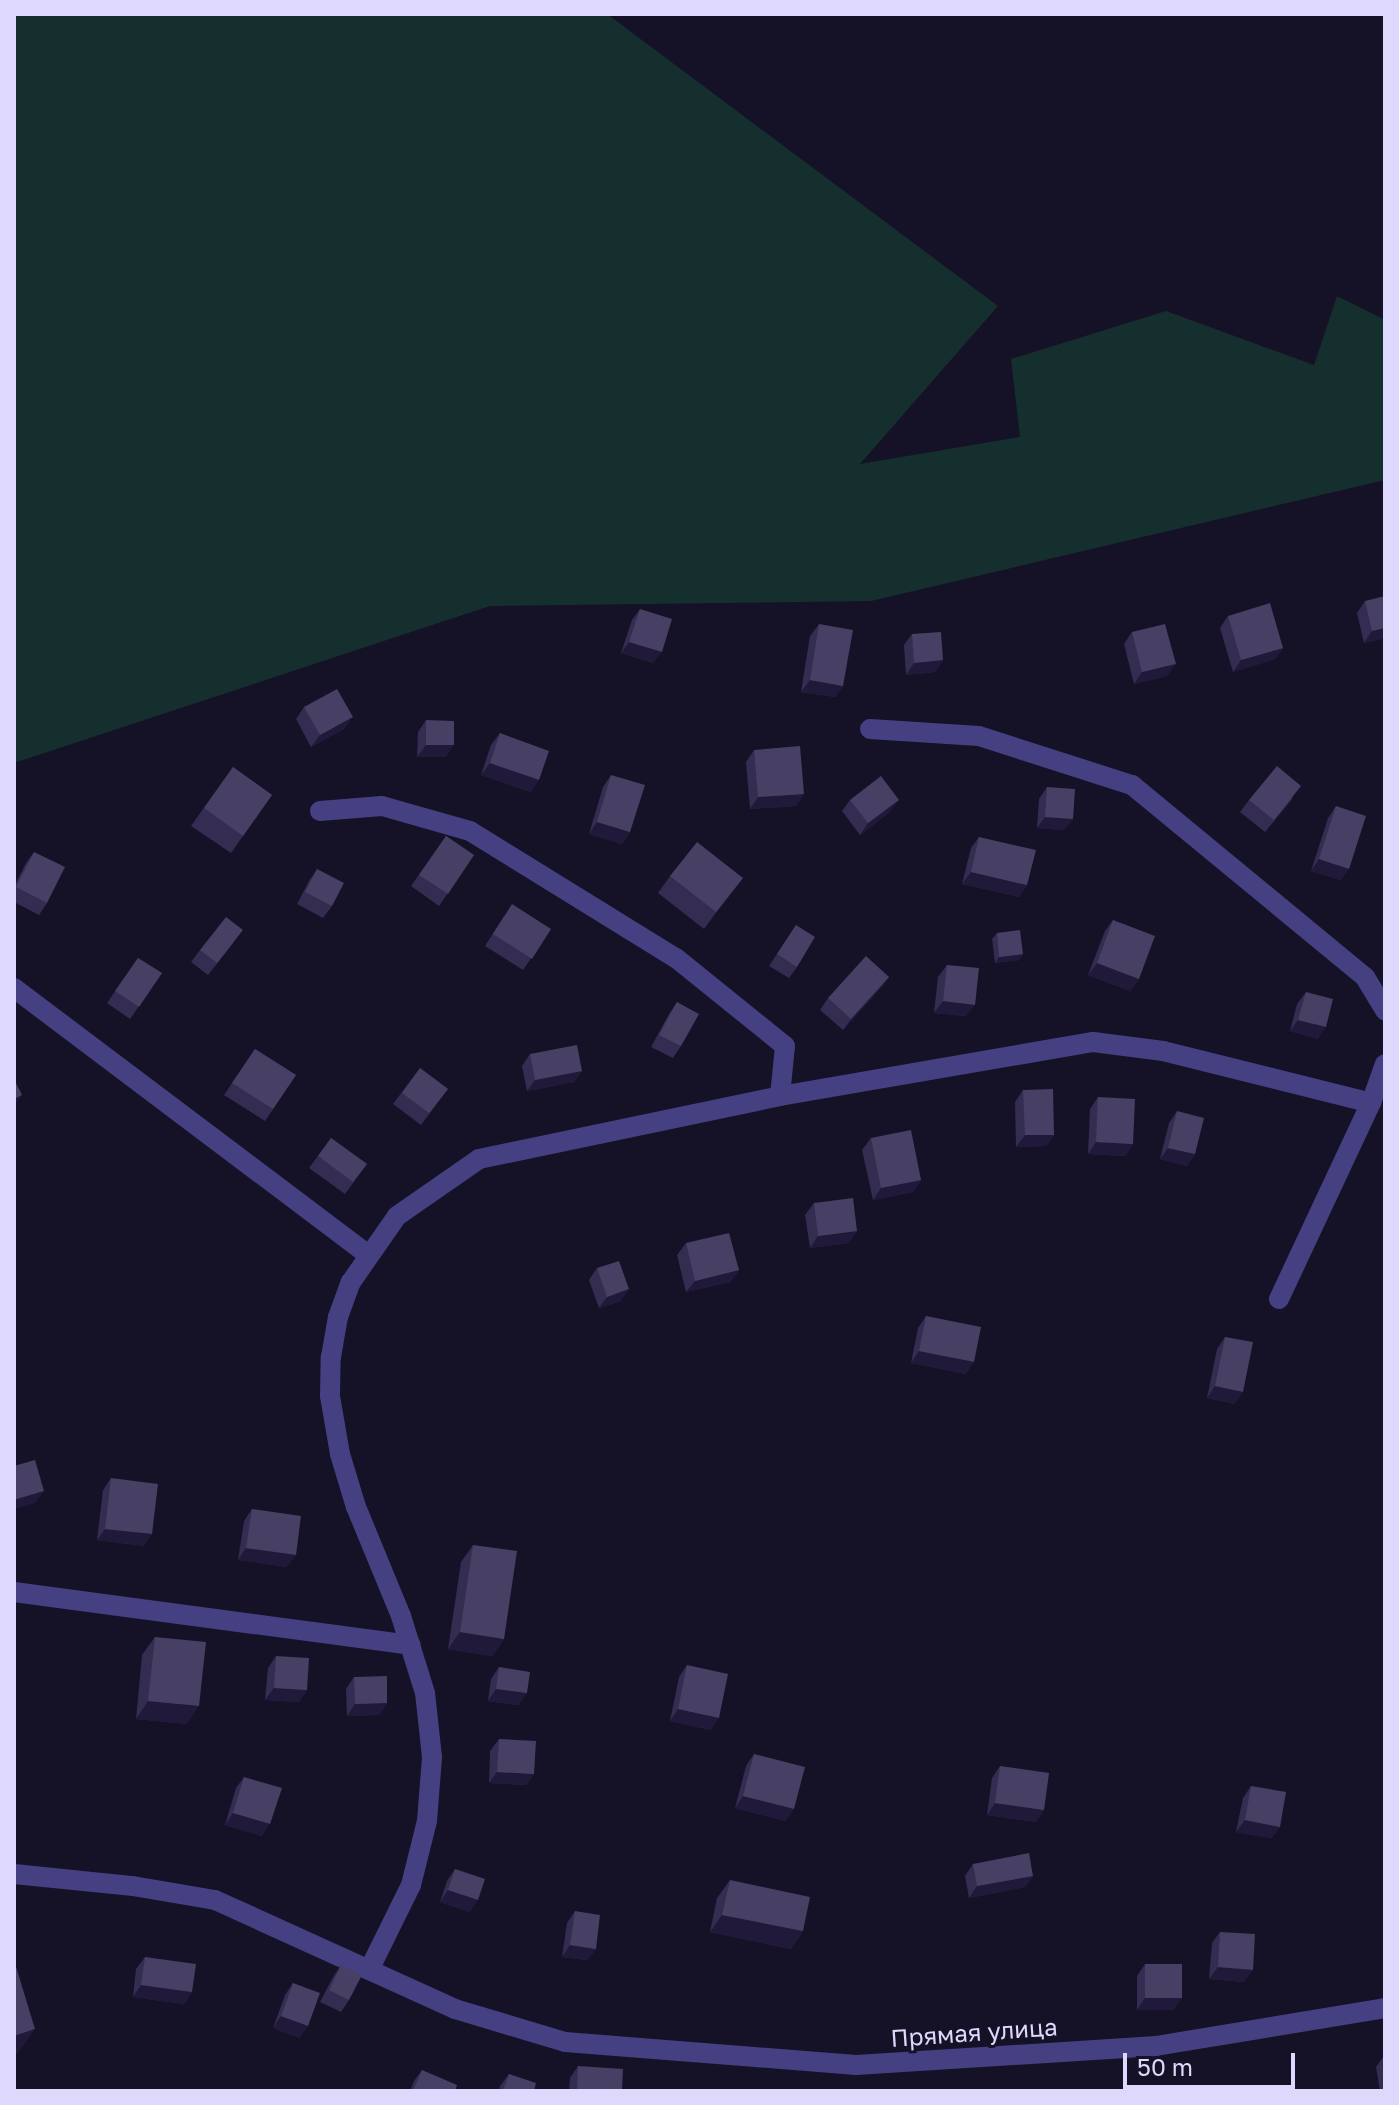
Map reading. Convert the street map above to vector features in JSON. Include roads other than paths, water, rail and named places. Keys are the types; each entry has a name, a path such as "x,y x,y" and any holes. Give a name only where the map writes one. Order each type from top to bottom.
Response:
{"street":[{"path":"870,729 979,736 1132,785 1365,977 1385,1010"},
{"path":"320,811 382,806 470,831 663,950 785,1046 780,1096"},
{"path":"14,988 367,1254"},
{"path":"369,1970 411,1885 427,1821 432,1757 425,1693 410,1645 356,1507 340,1454 330,1396 331,1357 338,1317 351,1282 367,1254 397,1216 479,1159 780,1096 1093,1042 1163,1051 1371,1103"},
{"path":"1279,1299 1371,1103 1385,1064"},
{"path":"14,1592 410,1645"},
{"name":"Прямая улица","path":"14,1874 133,1886 215,1900 455,2009 565,2042 856,2065 1156,2046 1385,2008"}]}
